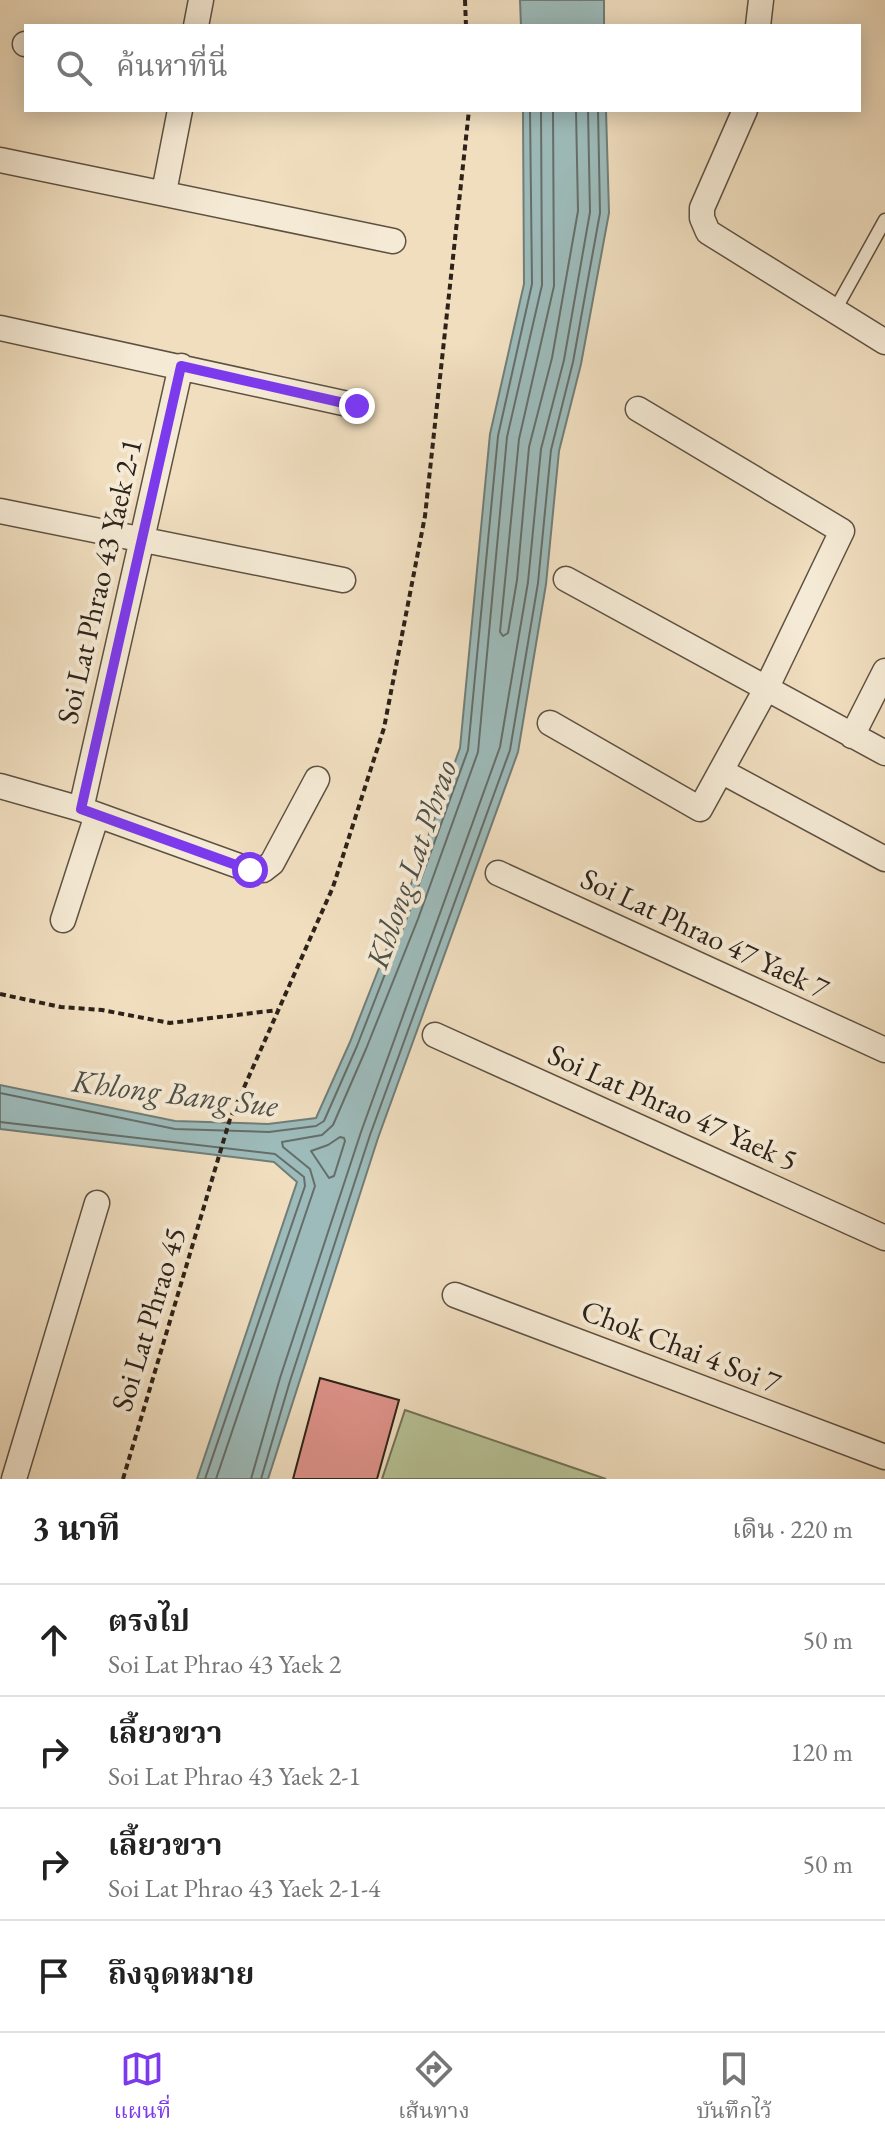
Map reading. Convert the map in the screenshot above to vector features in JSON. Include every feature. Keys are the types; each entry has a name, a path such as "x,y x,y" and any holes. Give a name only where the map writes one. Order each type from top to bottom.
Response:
{"street":[{"path":"196,24 201,0"},
{"path":"758,24 761,0"},
{"path":"164,192 180,112"},
{"path":"744,112 702,208 702,218 708,232 885,342"},
{"path":"0,160 393,241"},
{"path":"0,328 357,406"},
{"name":"Soi Lat Phrao 43 Yaek 2-1","path":"63,920 89,812 140,540 181,366"},
{"path":"550,723 700,809 766,689 842,531 638,409"},
{"path":"0,511 343,580"},
{"path":"566,579 885,753"},
{"path":"852,736 885,671"},
{"path":"721,771 885,859"},
{"path":"0,786 89,812 250,870 263,870 272,863 317,779"},
{"name":"Soi Lat Phrao 47 Yaek 7","path":"498,873 885,1050"},
{"name":"Soi Lat Phrao 47 Yaek 5","path":"435,1035 885,1238"},
{"path":"14,1479 97,1203"},
{"name":"Chok Chai 4 Soi 7","path":"455,1295 885,1457"}],"lane":[{"path":"835,310 885,220"}],"path":[{"path":"465,0 466,24"},
{"name":"Soi Lat Phrao 45","path":"123,1479 230,1119 333,887 384,728 425,516 469,112"},
{"path":"0,994 61,1007 102,1010 170,1023 279,1010"}],"green space":[{"path":"405,1410 606,1479 382,1479"}],"water":[{"path":"520,0 604,0 604,24 521,24"},
{"path":"523,112 606,112 609,213 581,364 559,451 546,584 518,752 378,1138 268,1479 197,1479 297,1182 274,1162 0,1129 0,1085 175,1121 268,1124 316,1118 350,1042 401,912 460,748 490,434 524,284"}],"building":[{"path":"320,1378 399,1400 377,1479 293,1479"}],"route":[{"path":"250,870 81,809 140,540 181,366 357,406"}],"water label":[{"name":"Khlong Lat Phrao","path":"411,864"},
{"name":"Khlong Bang Sue","path":"175,1093"}]}
